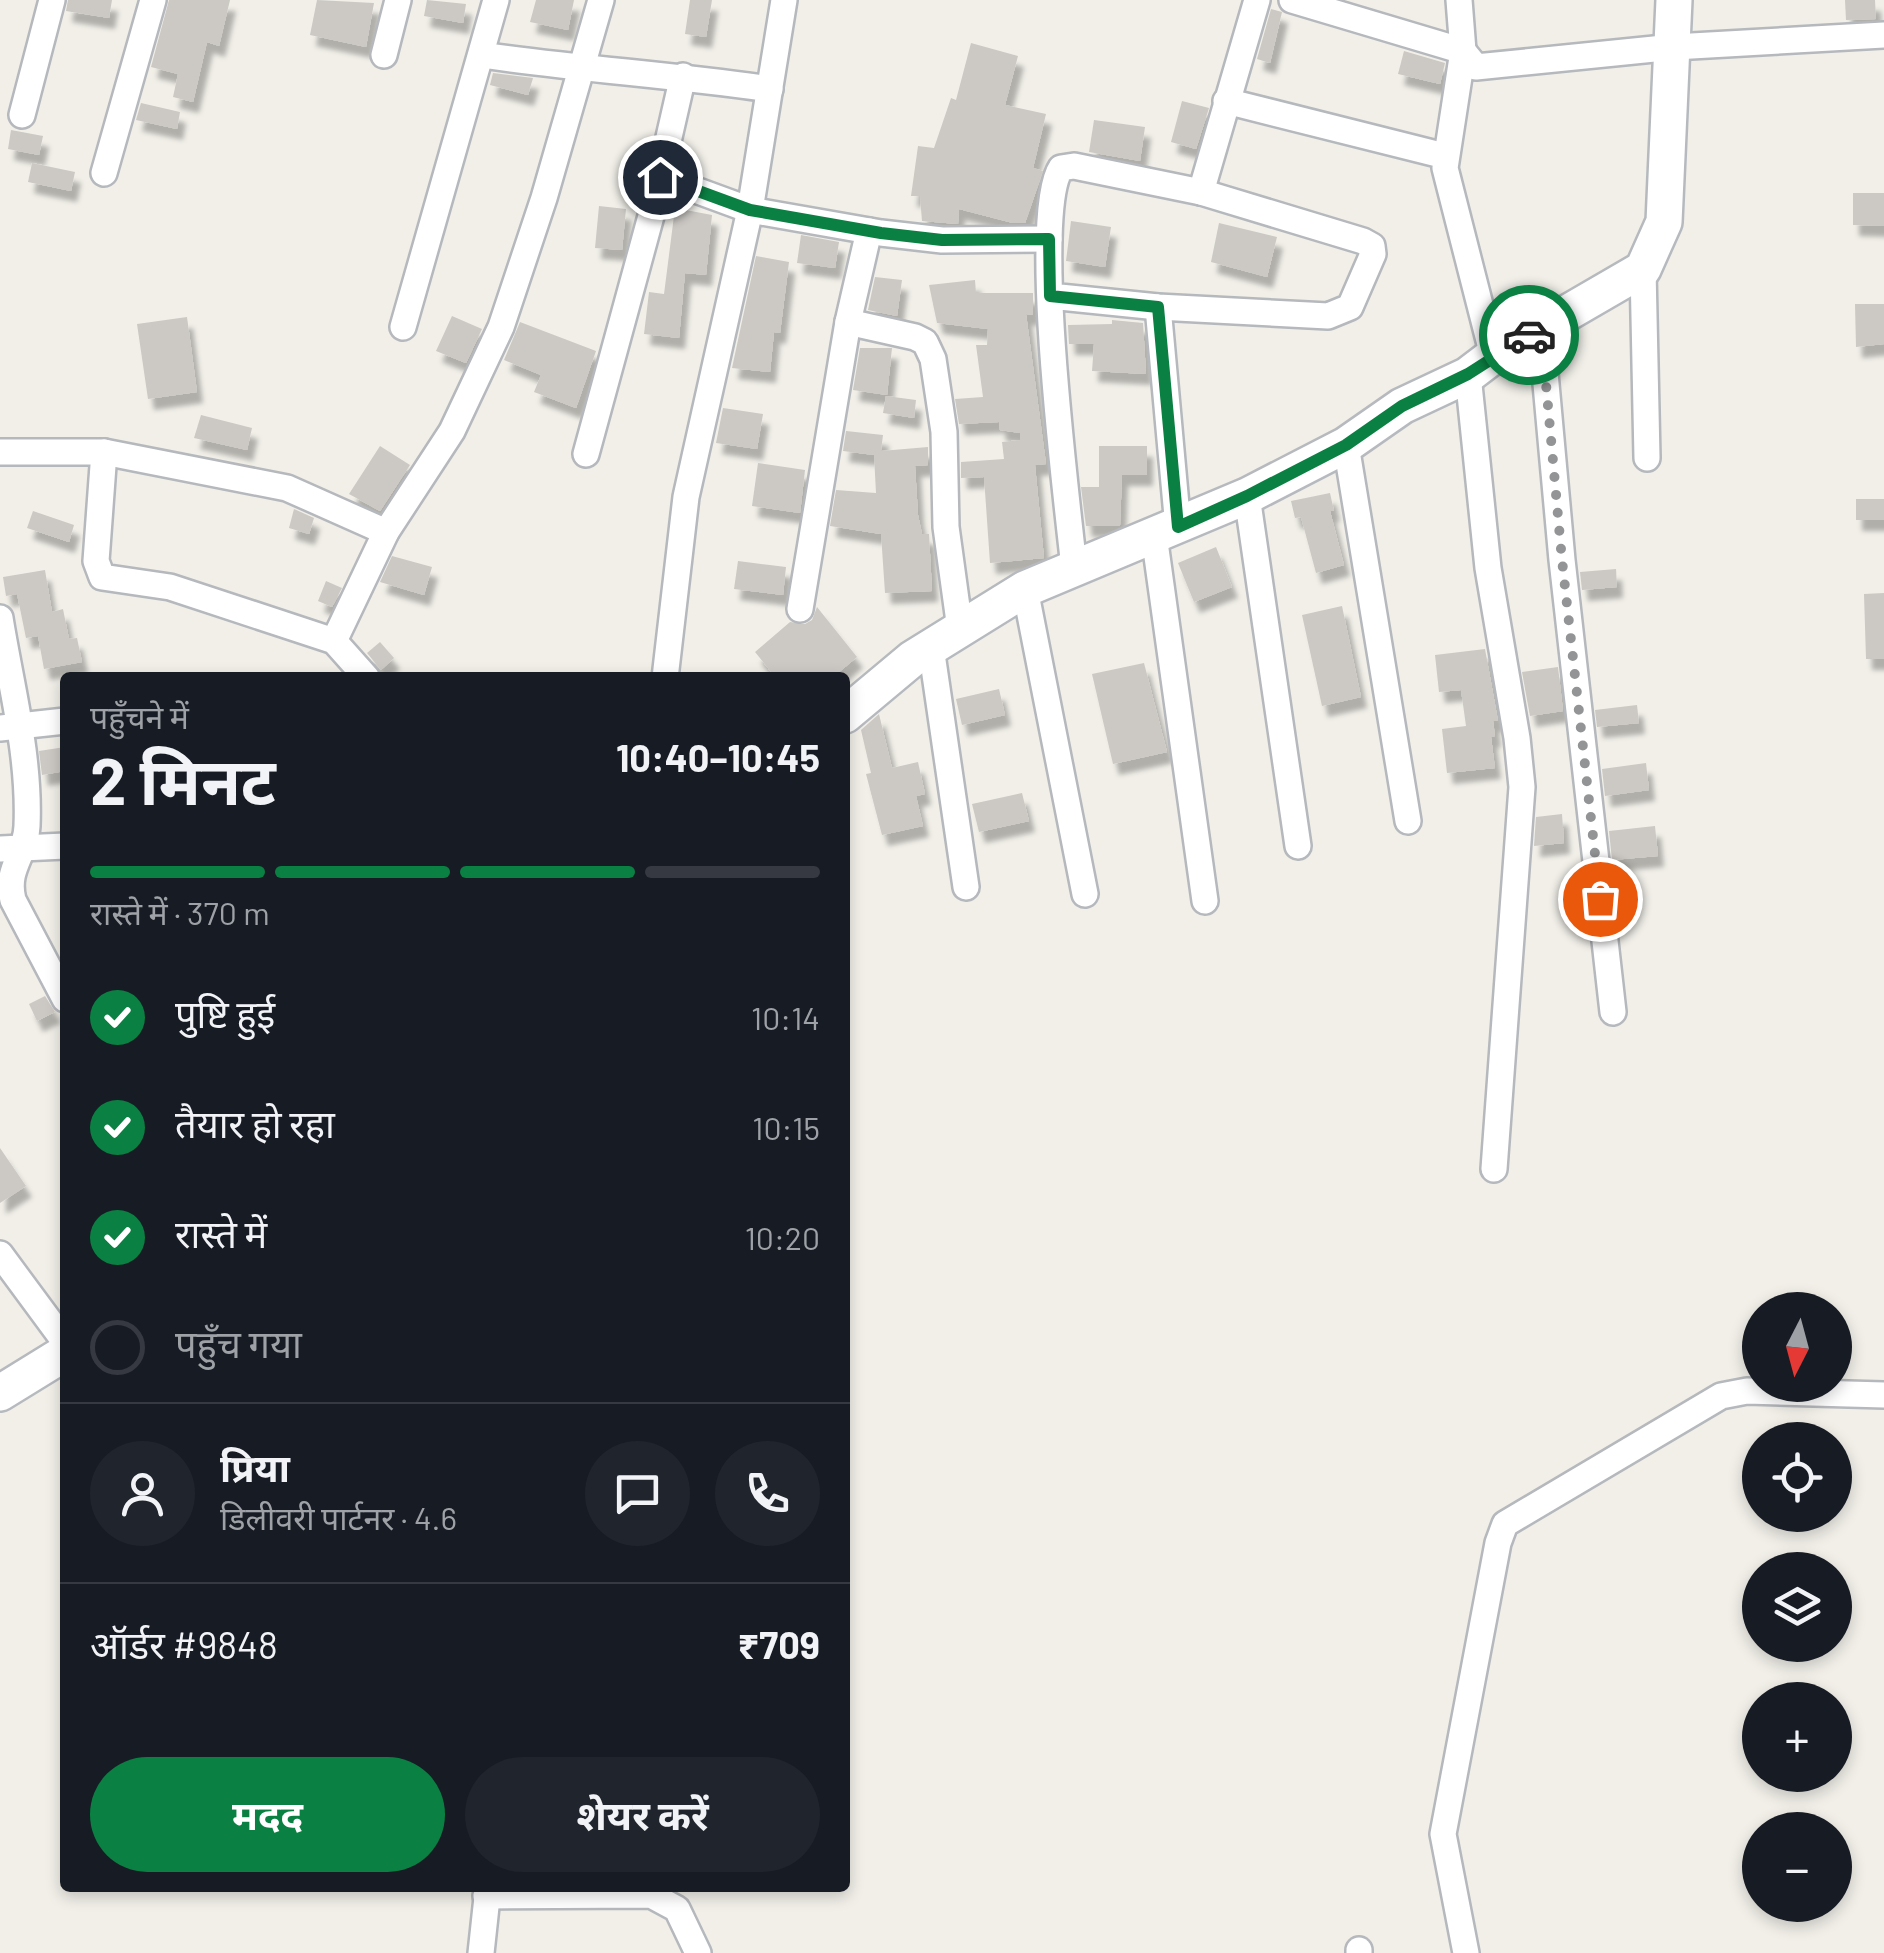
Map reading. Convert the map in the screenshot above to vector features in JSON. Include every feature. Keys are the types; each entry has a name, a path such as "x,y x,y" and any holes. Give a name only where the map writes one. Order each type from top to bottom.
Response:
{"street":[{"path":"22,115 52,0"},
{"path":"104,173 152,0"},
{"path":"384,55 398,0"},
{"path":"403,327 496,0"},
{"path":"334,641 386,532 452,431 501,327 602,0"},
{"path":"666,672 686,497 750,210 784,0"},
{"path":"1200,192 1257,0"},
{"path":"1292,0 1340,7 1463,51 1476,67 1674,46 1884,35"},
{"path":"1458,0 1463,51 1445,168 1480,365 1488,568 1522,786 1494,1168"},
{"path":"1647,458 1643,269 1664,222 1674,0"},
{"path":"482,55 581,70 683,76 770,90"},
{"path":"586,454 683,76"},
{"path":"1226,101 1445,156"},
{"path":"1050,296 1158,307 1328,316 1350,306 1372,262 1372,246 1200,192 1074,166 1061,168 1054,179 1050,296 1074,568"},
{"path":"660,177 750,210 868,231 942,240 1049,239"},
{"path":"800,609 848,322 868,231"},
{"path":"850,711 912,659 1025,589 1247,496 1346,445 1402,406 1643,269"},
{"path":"1158,307 1166,531 1205,901"},
{"path":"848,322 915,336 934,358 944,432 946,638 966,886"},
{"path":"1541,329 1562,560 1613,1012"},
{"path":"1346,445 1408,821"},
{"path":"0,452 104,452 287,488 386,532"},
{"path":"104,452 96,561 102,577 170,587 334,641 362,672"},
{"path":"1247,496 1298,846"},
{"path":"1025,589 1085,894"},
{"path":"0,618 11,726 28,828 12,849 8,882 13,900 60,989"},
{"path":"11,726 60,721"},
{"path":"12,849 60,846"},
{"path":"0,1254 60,1335"},
{"path":"0,1393 60,1356"},
{"path":"1466,1953 1443,1834 1498,1543 1505,1524 1721,1396 1746,1392 1884,1395"},
{"path":"481,1953 487,1892 651,1895 677,1910 698,1953"}],"building":[{"path":"68,0 112,0 109,18 66,11"},
{"path":"169,0 230,0 219,46 207,42 193,102 173,97 178,74 151,67"},
{"path":"317,0 374,3 366,47 310,35"},
{"path":"427,0 466,4 463,23 424,16"},
{"path":"536,0 574,0 568,30 530,22"},
{"path":"690,0 712,0 706,37 685,34"},
{"path":"1845,0 1875,0 1876,19 1846,20"},
{"path":"1271,9 1282,12 1270,63 1257,59"},
{"path":"971,43 1018,56 1005,105 1046,114 1033,168 1043,171 1025,223 959,209 958,224 922,221 920,196 911,196 918,146 934,148 951,98 956,100"},
{"path":"1404,51 1445,63 1440,84 1398,74"},
{"path":"493,73 533,78 528,95 490,85"},
{"path":"1182,101 1209,108 1196,149 1171,142"},
{"path":"141,103 180,112 177,129 136,120"},
{"path":"1094,120 1145,127 1140,161 1089,152"},
{"path":"11,130 43,136 39,155 8,149"},
{"path":"32,163 75,172 71,191 28,182"},
{"path":"1853,193 1884,193 1884,226 1853,225"},
{"path":"599,206 626,209 622,250 595,248"},
{"path":"675,208 712,215 706,275 685,273 679,338 644,334 649,292 664,294"},
{"path":"1071,221 1111,227 1105,267 1066,261"},
{"path":"1219,223 1277,237 1267,277 1211,262"},
{"path":"801,235 839,242 835,268 797,263"},
{"path":"756,256 789,262 780,333 774,332 770,372 732,368"},
{"path":"875,277 902,280 897,316 868,310"},
{"path":"975,280 976,293 1033,293 1033,315 1026,314 1046,464 1035,465 1044,558 990,563 984,477 961,478 961,462 1004,459 1002,442 1020,440 1020,433 1000,430 999,422 959,424 955,399 983,397 976,345 987,345 988,329 937,323 929,285"},
{"path":"1855,304 1884,304 1884,344 1856,347"},
{"path":"452,316 482,329 466,363 436,351"},
{"path":"187,317 197,392 148,399 137,324"},
{"path":"1112,320 1143,323 1146,374 1092,371 1094,344 1069,344 1068,325 1112,324"},
{"path":"520,322 596,351 576,408 534,392 541,375 504,360"},
{"path":"860,348 892,348 887,395 853,390"},
{"path":"886,396 916,400 914,418 883,413"},
{"path":"723,408 763,414 757,449 716,443"},
{"path":"201,415 252,428 247,450 194,438"},
{"path":"846,431 883,435 881,451 928,447 928,465 915,466 918,515 922,534 929,534 932,591 885,593 881,534 830,526 836,490 876,493 874,455 843,451"},
{"path":"380,446 410,465 380,511 349,494"},
{"path":"1099,446 1147,446 1147,475 1122,475 1120,526 1086,526 1081,487 1099,487"},
{"path":"758,463 805,470 800,513 752,506"},
{"path":"1330,493 1334,511 1330,511 1344,565 1316,573 1301,517 1295,518 1291,501"},
{"path":"1856,499 1884,499 1884,520 1856,520"},
{"path":"294,509 314,518 309,534 289,528"},
{"path":"33,511 74,525 69,542 27,528"},
{"path":"1216,547 1232,587 1194,602 1178,563"},
{"path":"392,556 432,567 424,595 380,582"},
{"path":"738,561 786,567 783,595 734,589"},
{"path":"1616,569 1617,587 1582,590 1580,572"},
{"path":"45,570 52,612 63,609 69,639 77,638 82,662 44,669 38,636 26,638 17,594 6,596 3,577"},
{"path":"326,581 342,588 332,607 318,601"},
{"path":"1884,593 1884,659 1866,659 1864,594"},
{"path":"1342,606 1361,697 1322,706 1302,615"},
{"path":"817,607 857,657 839,672 771,672 755,652 790,622 805,624 812,620"},
{"path":"380,642 394,658 381,670 367,653"},
{"path":"1485,649 1498,721 1493,721 1495,736 1491,737 1495,768 1447,773 1442,729 1466,726 1461,690 1439,692 1435,655"},
{"path":"1144,663 1167,752 1113,764 1092,674"},
{"path":"1558,667 1563,711 1530,716 1522,672"},
{"path":"999,689 1005,715 962,725 956,699"},
{"path":"1637,705 1639,723 1597,727 1595,710"},
{"path":"879,714 892,768 918,762 925,794 916,796 923,826 882,835 866,774 871,773 861,730"},
{"path":"60,748 60,772 42,775 39,751"},
{"path":"1646,763 1649,790 1605,796 1602,769"},
{"path":"1022,793 1029,821 979,832 972,804"},
{"path":"1562,814 1564,843 1534,846 1536,817"},
{"path":"1655,826 1658,856 1612,860 1609,831"},
{"path":"45,996 55,1012 37,1021 29,1004"},
{"path":"0,1148 26,1186 0,1203"}],"way so far":[{"path":"1529,335 1541,329 1600,899"}],"route":[{"path":"660,177 750,210 881,233 942,240 1049,239 1050,296 1158,307 1178,527 1346,445 1402,406 1468,374 1529,335"}]}
